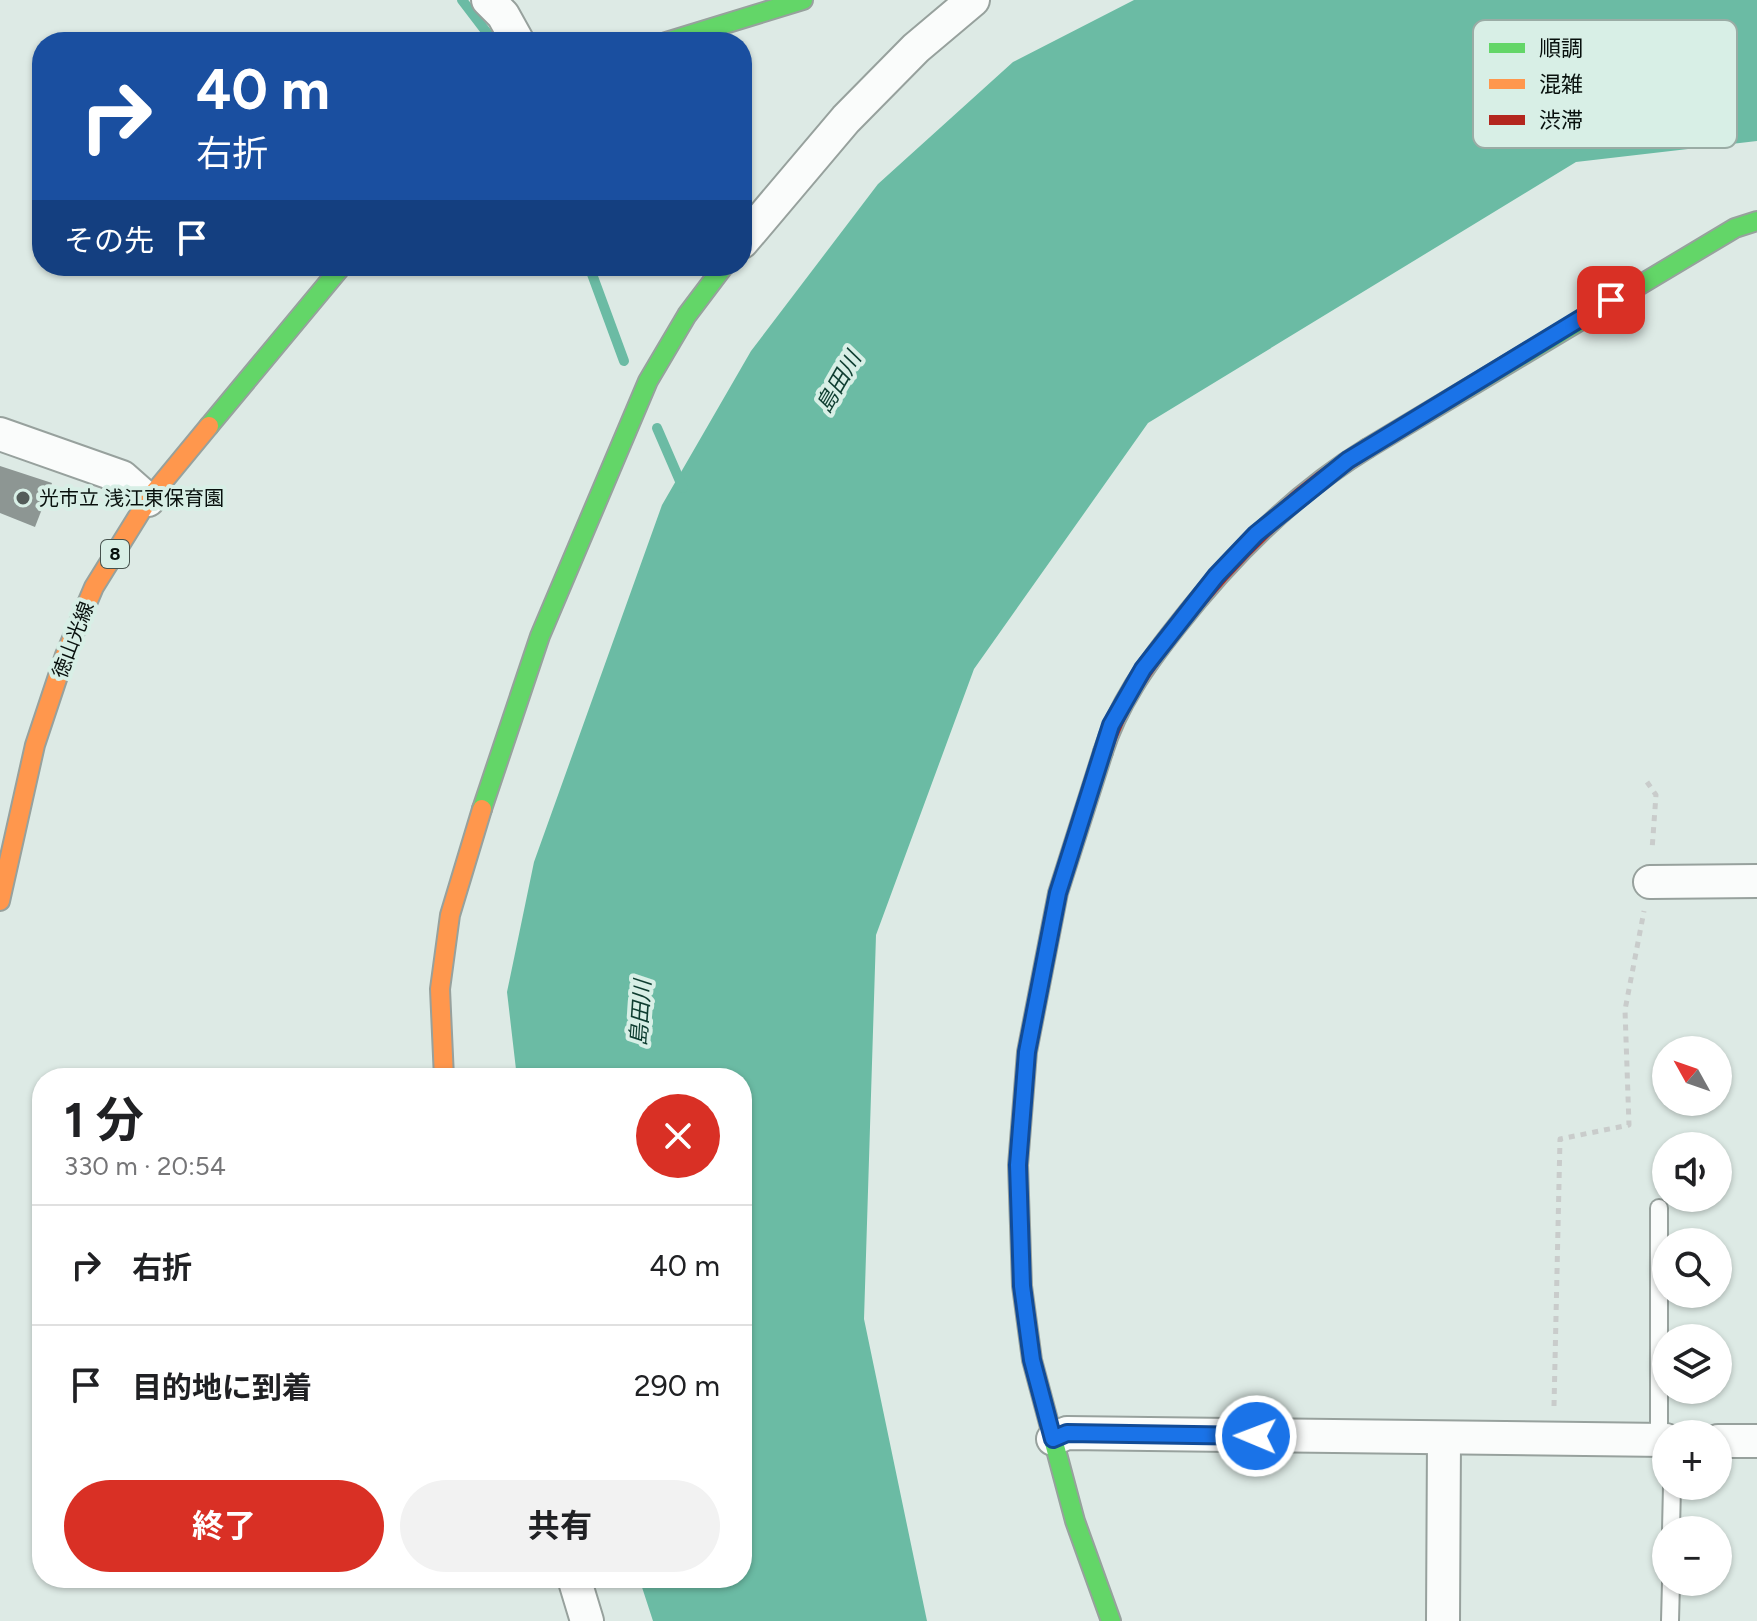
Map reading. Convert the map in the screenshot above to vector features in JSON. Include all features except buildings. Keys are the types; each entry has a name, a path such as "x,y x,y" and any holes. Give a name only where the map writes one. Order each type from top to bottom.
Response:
{"street":[{"path":"488,0 503,15 512,32"},
{"path":"690,32 751,7 803,0"},
{"path":"752,230 846,119 916,48 973,0"},
{"path":"1111,1621 1075,1521 1032,1360 1022,1286 1018,1165 1027,1052 1058,893 1111,725 1143,669 1216,576 1256,534 1348,460 1611,300 1735,228 1757,221"},
{"name":"徳山光線","path":"1,884 35,745 65,655 94,587 148,500 334,276"},
{"path":"443,1068 440,989 450,915 540,636 648,381 687,315 716,276"},
{"path":"0,434 122,477 148,500"},
{"path":"1650,882 1757,881"},
{"path":"1053,1439 1067,1433 1652,1440"},
{"path":"1443,1621 1444,1439"},
{"path":"1732,1441 1757,1441"},
{"path":"577,1588 587,1621"}],"lane":[{"path":"1659,1212 1662,1420"},
{"path":"1670,1621 1671,1596"}],"path":[{"path":"1553,1439 1560,1139 1629,1125 1625,1010 1650,882 1656,795 1647,782"}],"water":[{"name":"島田川","path":"1134,0 1757,0 1757,141 1737,143 1737,20 1473,20 1473,148 1697,148 1576,162 1148,423 974,669 876,935 864,1319 927,1621 653,1621 642,1588 752,1588 752,1068 516,1068 507,992 534,862 662,505 751,351 878,184 1013,62"}],"waterway":[{"path":"462,0 486,32"},
{"path":"593,276 624,361"},
{"path":"657,428 683,488"}],"traffic: fast":[{"path":"699,32 803,0"},
{"path":"1368,448 1735,228 1757,221"},
{"path":"209,426 334,276"},
{"path":"482,809 540,636 648,381 687,315 716,276"},
{"path":"1103,752 1058,893 1027,1052 1018,1165 1022,1286 1032,1360 1075,1521 1111,1621"}],"traffic: slow":[{"path":"0,901 35,745 65,655 94,587 148,500 209,426"},
{"path":"444,1068 440,989 450,915 482,809"}],"traffic: jam":[{"path":"1103,752 1125,701 1144,670 1219,576 1289,506 1368,448"}],"place":[{"name":"光市立 浅江東保育園","path":"23,498"}],"route":[{"path":"1256,1436 1067,1433 1053,1439 1032,1360 1022,1286 1018,1165 1027,1052 1058,893 1111,725 1143,669 1216,576 1256,534 1348,460 1611,300"}]}
